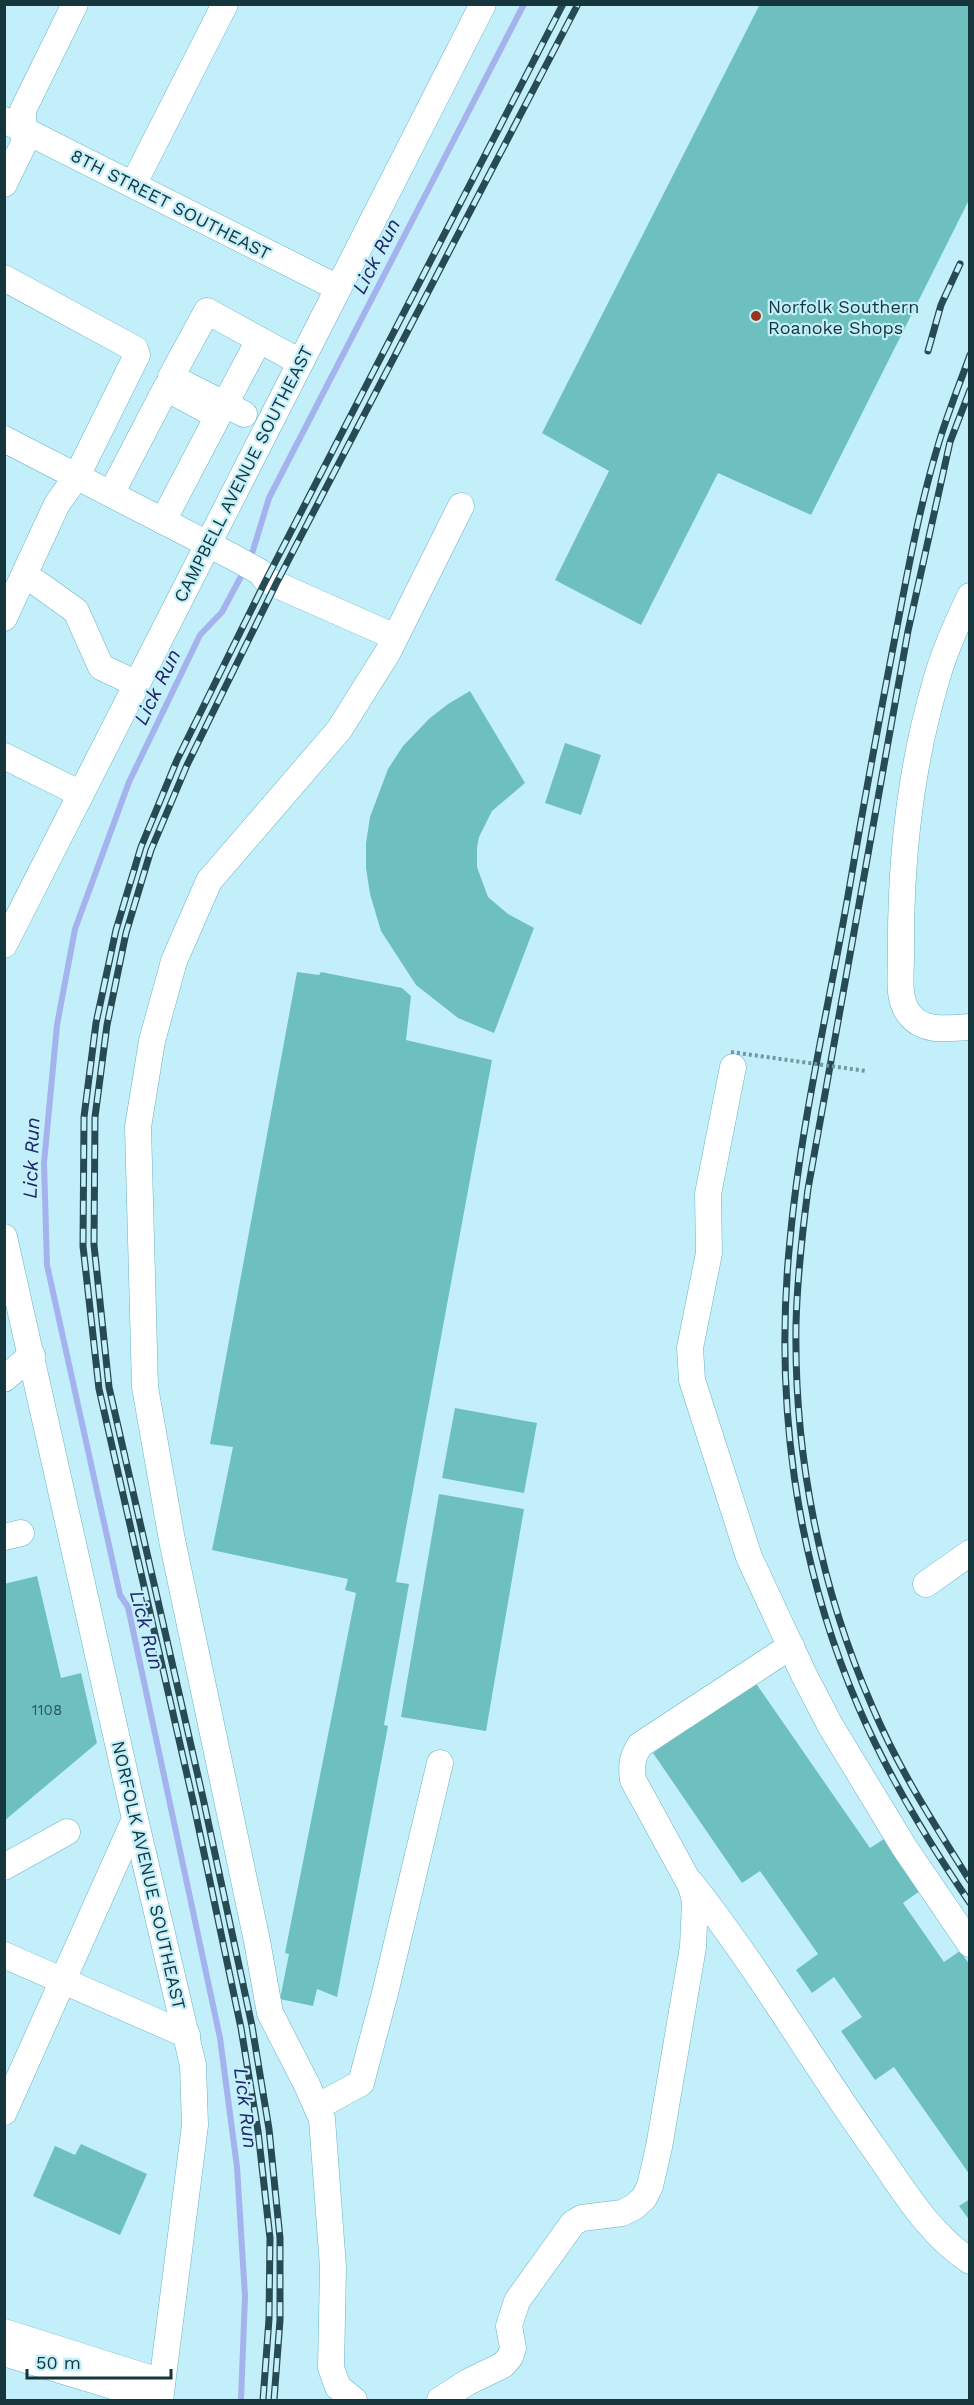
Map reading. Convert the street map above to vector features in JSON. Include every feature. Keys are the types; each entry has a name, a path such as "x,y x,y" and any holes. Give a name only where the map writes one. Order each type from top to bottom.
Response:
{"street":[{"path":"4,184 24,143 15,125 75,4"},
{"path":"134,184 225,4"},
{"name":"CAMPBELL AVENUE SOUTHEAST","path":"4,945 483,4"},
{"name":"8TH STREET SOUTHEAST","path":"15,125 338,288"},
{"path":"4,278 135,349 137,355 77,476 57,504 12,596"},
{"path":"259,340 235,409 171,377 207,311 300,362"},
{"path":"111,494 166,388 218,416 163,521"},
{"path":"4,439 208,544 260,572 266,579 395,637"},
{"path":"354,2400 338,2387 331,2368 333,2267 322,2119 270,2013 258,1941 172,1540 145,1386 138,1127 152,1041 174,961 209,881 336,735 395,637 461,506"},
{"path":"12,596 37,583 76,611 101,667 137,684"},
{"path":"969,596 936,681 920,749 903,869 900,929 901,993 910,1016 920,1024 935,1029 969,1027"},
{"path":"4,756 81,794"},
{"path":"732,1059 708,1194 709,1253 690,1348 692,1380 749,1557 791,1646 830,1725 904,1846 969,1944"},
{"path":"4,1237 32,1355 4,1378"},
{"name":"NORFOLK AVENUE SOUTHEAST","path":"32,1355 135,1819 193,2066 195,2125 160,2394"},
{"path":"926,1584 969,1553"},
{"path":"791,1646 640,1745 633,1755 631,1767 633,1780 688,1879 733,1936 830,2087 932,2230 969,2261"},
{"path":"317,2107 361,2083 440,1763"},
{"path":"4,2112 135,1819"},
{"path":"5,1871 67,1832"},
{"path":"440,2400 468,2382 503,2365 510,2357 513,2348 508,2326 517,2301 573,2223 582,2218 622,2213 634,2207 644,2198 650,2186 659,2148 693,1947 695,1901 688,1879"},
{"path":"4,1955 187,2035"},
{"path":"4,2332 160,2394"},
{"path":"4,2353 160,2394"}],"path":[{"path":"732,1059 866,1071"}],"building":[{"name":"Norfolk Southern Roanoke Shops","path":"760,4 970,4 970,198 811,515 718,473 641,625 555,580 609,471 542,433"},
{"path":"470,691 525,783 492,811 479,837 477,848 477,867 488,897 508,914 534,928 494,1033 458,1018 416,985 381,931 370,894 366,868 366,843 370,817 388,769 403,746 430,718"},
{"path":"565,743 601,755 581,815 545,803"},
{"path":"297,972 319,975 321,972 402,988 411,996 406,1040 492,1060 396,1582 409,1584 384,1725 388,1726 337,1997 317,1989 313,2006 280,1999 289,1954 285,1953 356,1593 345,1590 348,1579 212,1550 233,1447 210,1444"},
{"path":"455,1408 537,1423 524,1493 442,1478"},
{"path":"439,1494 524,1509 486,1731 401,1717"},
{"path":"37,1576 61,1678 81,1673 97,1743 4,1821 4,1584"},
{"path":"755,1682 870,1848 884,1839 920,1891 903,1903 944,1962 960,1951 970,1965 970,2175 894,2067 875,2080 841,2031 862,2017 834,1977 812,1993 796,1970 818,1954 760,1871 742,1883 653,1753"},
{"path":"81,2144 147,2174 120,2235 33,2196 55,2146 75,2155"},
{"path":"970,2199 970,2221 959,2206"}],"waterway":[{"name":"Lick Run","path":"250,560 269,498 524,4"},
{"name":"Lick Run","path":"241,2400 245,2296 237,2167 220,2038 128,1607 120,1595 47,1265 44,1163 57,1025 75,929 129,782 200,635 222,612 245,569"}],"railway":[{"path":"263,2400 269,2319 270,2238 258,2131 241,2028 193,1801 99,1389 83,1246 84,1117 96,1023 116,930 141,847 177,760 266,580 563,4"},
{"path":"274,2400 280,2320 280,2238 269,2129 252,2026 203,1798 109,1387 94,1245 95,1117 107,1025 126,933 151,850 187,765 276,584 578,4"},
{"path":"928,351 941,305 960,264"},
{"path":"970,355 940,439 921,509 872,758 801,1152 790,1240 785,1359 794,1477 819,1594 836,1650 858,1706 895,1782 970,1903"},
{"path":"970,390 950,442 908,631 808,1189 800,1257 796,1325 797,1374 805,1472 825,1568 838,1615 882,1729 917,1795 970,1881"}],"place":[{"name":"Norfolk Southern Roanoke Shops","path":"756,316"}]}
